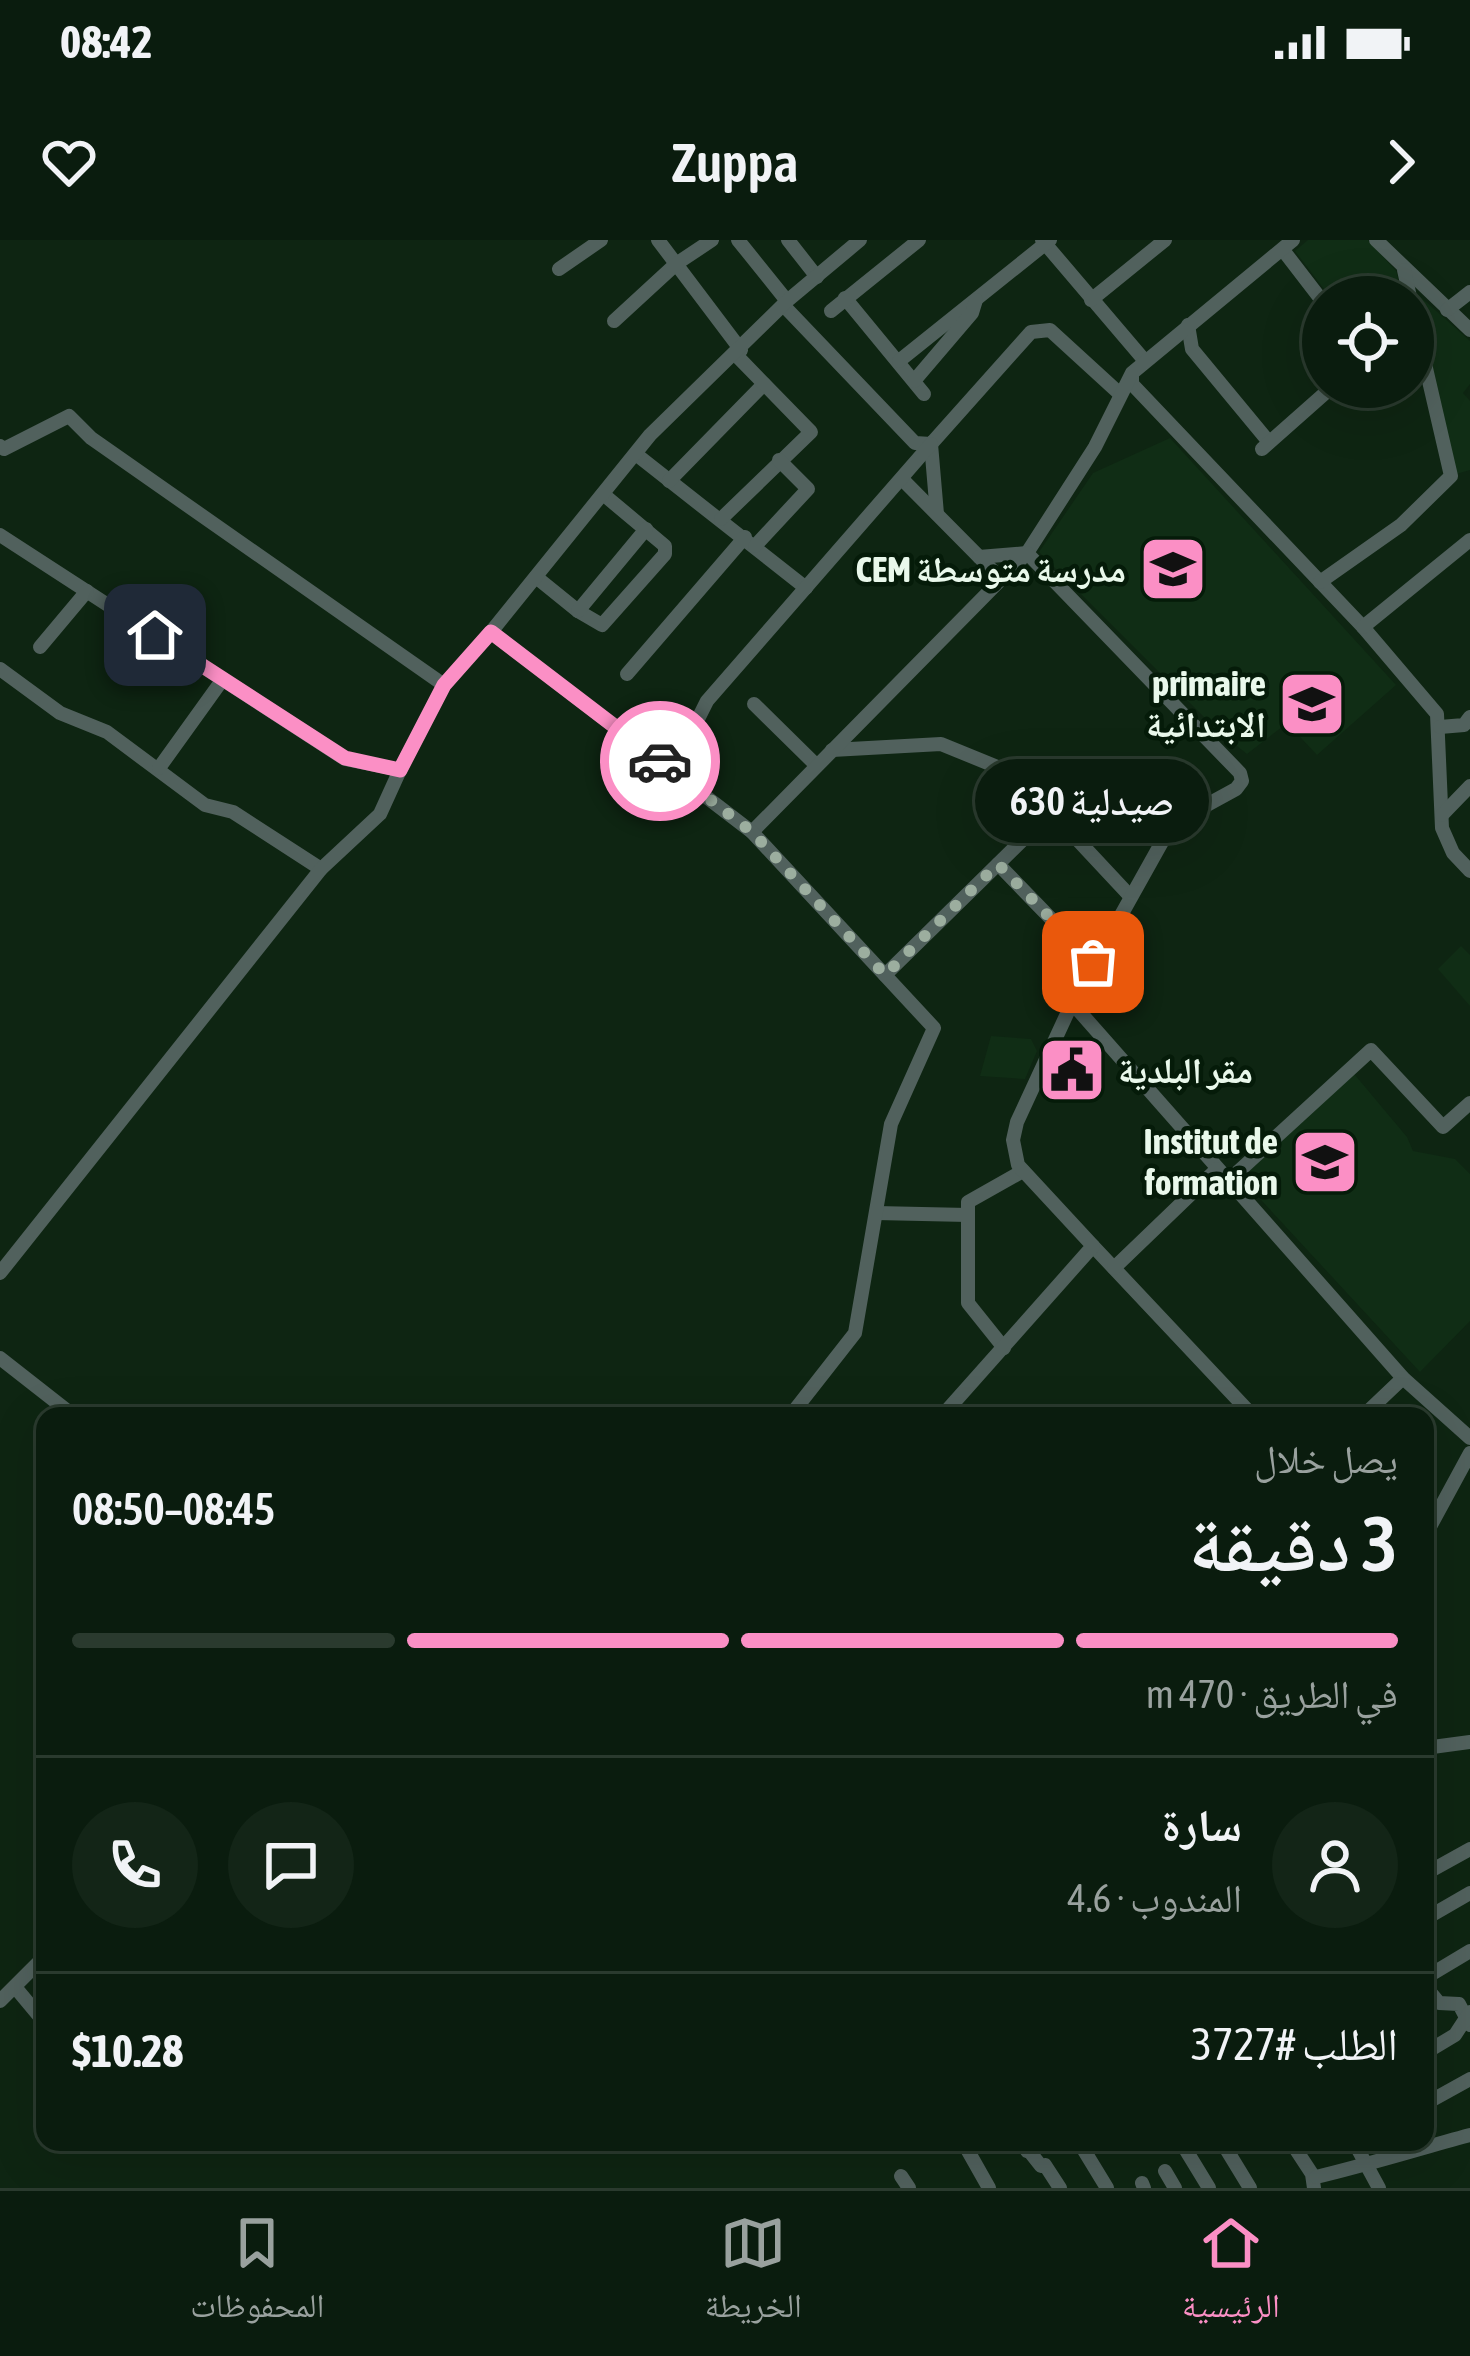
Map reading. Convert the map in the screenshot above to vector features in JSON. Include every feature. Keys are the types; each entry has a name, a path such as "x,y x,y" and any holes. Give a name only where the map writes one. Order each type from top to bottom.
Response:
{"street":[{"path":"559,269 601,240"},
{"path":"658,240 764,384 811,432 721,519"},
{"path":"614,322 676,264 712,240"},
{"path":"738,240 786,304 915,442 931,444"},
{"path":"788,240 817,277"},
{"path":"831,311 919,240"},
{"path":"1091,300 1165,240"},
{"path":"1376,240 1470,330"},
{"path":"899,361 1046,241 1145,361"},
{"path":"0,1273 320,869 380,814 444,685 650,435 850,243"},
{"path":"752,832 1027,553 1094,447 1132,373 1288,245 1307,276"},
{"path":"1404,269 1406,276"},
{"path":"1447,310 1470,292"},
{"path":"845,298 919,387 972,313 977,296"},
{"path":"1188,325 1192,349 1265,445 1308,408"},
{"path":"672,771 707,701 1031,332 1050,330 1120,394"},
{"path":"1132,373 1132,384 1363,627 1437,714 1446,840 1470,871"},
{"path":"669,481 764,384"},
{"path":"1320,582 1401,525 1451,476 1433,408"},
{"path":"1,450 69,416 92,438 444,685"},
{"path":"931,444 937,514"},
{"path":"637,455 806,588"},
{"path":"627,674 750,541 808,489 779,460"},
{"path":"902,479 1000,578"},
{"path":"536,577 602,625 665,554 665,546 603,494"},
{"path":"578,611 646,529"},
{"path":"0,535 345,758 400,770"},
{"path":"1363,627 1470,540"},
{"path":"979,557 1027,553"},
{"path":"1027,553 1240,772 1242,781 1236,789 1172,824 1072,1003 1017,1122 1014,1153 1023,1171 1245,1407"},
{"path":"40,647 87,591"},
{"path":"491,632 752,832 934,1028 891,1124 855,1334 797,1407"},
{"path":"0,669 60,713 107,732 205,805 232,812 320,869"},
{"path":"159,768 223,680"},
{"path":"754,704 816,765"},
{"path":"1440,727 1464,725 1470,717"},
{"path":"832,750 941,744 1017,775 1130,896"},
{"path":"1442,815 1470,786"},
{"path":"885,975 1052,811"},
{"path":"998,864 1093,962"},
{"path":"1072,1003 1403,1378 1470,1438"},
{"path":"1228,1181 1371,1051 1443,1126 1470,1103"},
{"path":"1114,1268 1217,1169"},
{"path":"1004,1348 968,1303 968,1215 970,1198 1023,1171"},
{"path":"876,1213 968,1215"},
{"path":"950,1407 1093,1246"},
{"path":"0,1358 63,1407"},
{"path":"1372,1407 1403,1378"},
{"path":"1434,1519 1470,1453"},
{"path":"1434,1747 1470,1742"},
{"path":"1434,1869 1470,1850"},
{"path":"1434,1914 1470,1893"},
{"path":"1434,1976 1470,1951"},
{"path":"0,2001 36,1965"},
{"path":"15,1987 36,2012"},
{"path":"1434,1995 1439,2002 1459,2004 1469,2018 1455,2035 1434,2048"},
{"path":"1434,2099 1470,2079"},
{"path":"1434,2145 1470,2135"},
{"path":"968,2151 989,2188"},
{"path":"1028,2151 1040,2166 1046,2165 1060,2188"},
{"path":"1084,2151 1107,2188"},
{"path":"1186,2151 1209,2188"},
{"path":"1227,2151 1250,2188"},
{"path":"1297,2151 1320,2179 1412,2151"},
{"path":"1360,2151 1379,2188"},
{"path":"1165,2171 1175,2188"}],"shaded area":[{"path":"1308,240 1368,240 1397,276 1314,276 1295,251"},
{"path":"1434,309 1470,341 1470,384 1463,393 1470,401 1470,470 1456,474 1434,381"},
{"name":"CEM مدرسة متوسطة","path":"1170,438 1396,685 1317,755 1287,723 1247,754 1217,730 1039,552 1093,473"},
{"path":"1461,946 1470,955 1470,1006 1438,969"},
{"path":"991,1036 1031,1039 1037,1051 1025,1079 980,1076"},
{"path":"1350,1069 1407,1137 1413,1151 1455,1159 1470,1174 1470,1321 1420,1372 1237,1174"}],"way so far":[{"path":"660,761 752,832 885,975 998,864 1093,962"}],"place":[{"name":"CEM مدرسة متوسطة","path":"1173,569"},
{"name":"primaire الابتدائية","path":"1312,704"},
{"name":"صيدلية 630","path":"1093,962"},
{"name":"مقر البلدية","path":"1072,1070"},
{"name":"Institut de formation","path":"1325,1162"}],"route":[{"path":"155,635 345,758 400,770 444,685 491,632 660,761"}]}
